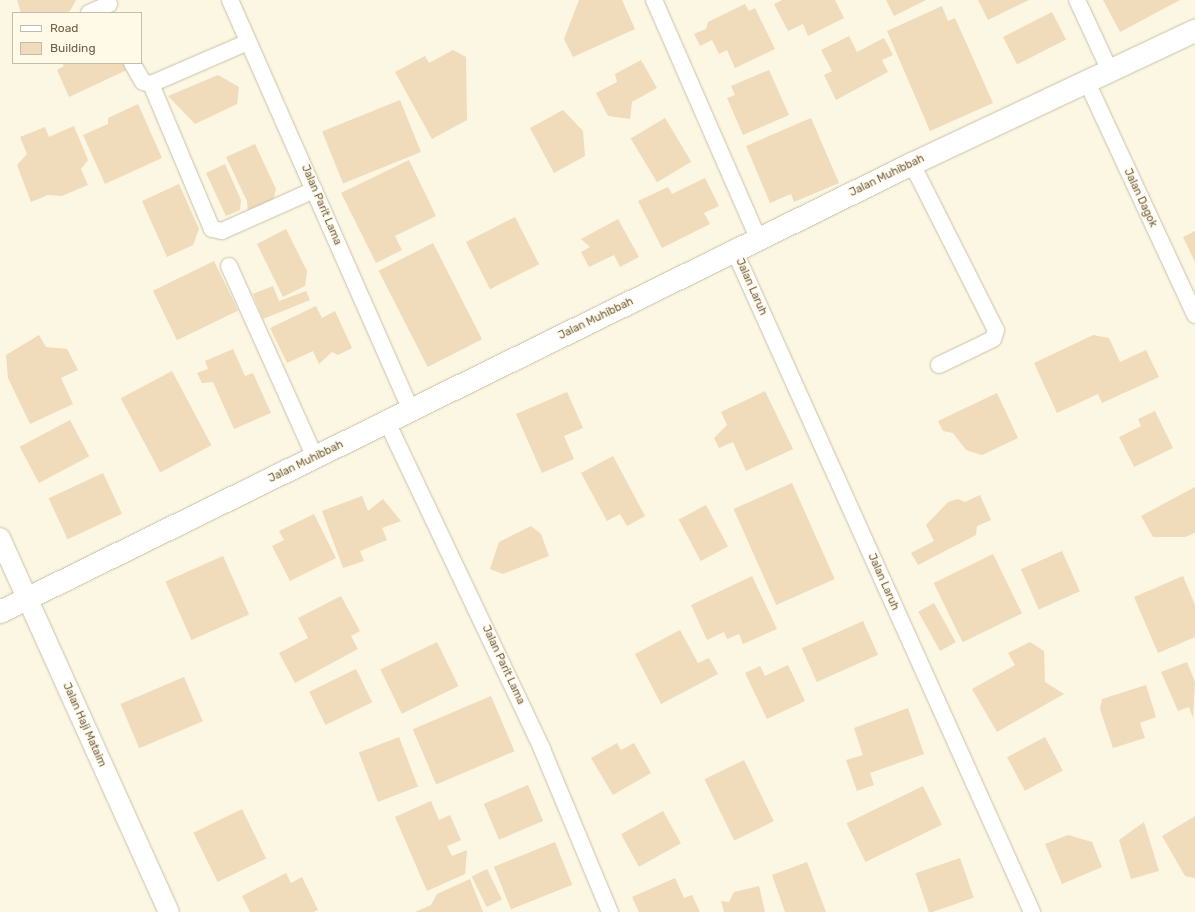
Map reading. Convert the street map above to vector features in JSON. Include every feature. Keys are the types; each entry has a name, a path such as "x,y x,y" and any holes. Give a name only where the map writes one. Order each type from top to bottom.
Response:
{"main road":[{"name":"Jalan Muhibbah","path":"0,612 912,164 1109,69 1195,31"}],"street":[{"name":"Jalan Parit Lama","path":"230,0 411,411"},
{"path":"654,0 759,240"},
{"path":"1077,0 1109,69"},
{"path":"92,12 113,6"},
{"path":"133,64 143,82 151,84 248,42"},
{"name":"Jalan Dagok","path":"1086,80 1195,315"},
{"path":"151,84 212,229 222,231 314,190"},
{"path":"912,164 996,330 993,339 939,364"},
{"name":"Jalan Laruh","path":"735,252 1032,912"},
{"path":"229,266 315,457"},
{"name":"Jalan Parit Lama","path":"387,422 542,749 610,912"},
{"name":"Jalan Haji Mataim","path":"0,538 169,912"}],"building":[{"path":"17,0 76,0 70,11 66,12 21,12"},
{"path":"579,0 622,0 635,29 573,57 564,39"},
{"path":"782,0 835,0 844,18 808,36 803,24 788,31 774,4"},
{"path":"886,0 926,0 894,16"},
{"path":"978,0 1029,0 988,20"},
{"path":"1103,0 1180,0 1120,32"},
{"path":"745,4 749,11 755,8 775,49 735,68 727,50 719,54 712,40 700,46 694,34 706,29 708,22"},
{"path":"942,6 948,21 955,18 993,103 930,131 887,31"},
{"path":"1052,12 1066,40 1017,65 1003,37"},
{"path":"849,36 857,52 884,38 893,55 882,60 888,72 836,100 824,75 832,71 821,50"},
{"path":"453,50 466,57 467,120 432,139 395,72 425,56 429,63"},
{"path":"641,60 657,88 632,102 630,119 608,116 596,93 617,82 615,74"},
{"path":"63,64 129,64 131,68 69,97 57,70 64,66"},
{"path":"769,70 789,115 743,135 727,98 735,95 731,86"},
{"path":"218,75 239,87 237,104 195,124 168,96"},
{"path":"400,100 421,152 343,183 322,131"},
{"path":"138,104 162,158 105,184 83,135 108,124 108,118"},
{"path":"563,110 583,131 585,156 554,173 530,128"},
{"path":"665,118 691,162 657,182 631,139"},
{"path":"811,118 839,183 794,202 791,194 770,203 746,146"},
{"path":"74,126 88,160 81,169 88,185 62,196 48,195 31,202 17,165 27,154 20,137 45,127 49,137"},
{"path":"255,144 276,189 272,205 248,215 247,201 226,157"},
{"path":"409,160 436,216 395,236 402,250 376,263 341,193"},
{"path":"225,164 241,200 240,210 226,216 206,173"},
{"path":"705,178 719,206 704,213 710,224 662,248 638,201 668,187 672,194"},
{"path":"179,184 199,229 193,245 167,257 142,201"},
{"path":"515,217 539,264 490,289 466,242"},
{"path":"618,219 639,257 620,267 614,255 589,267 581,252 590,247 581,239"},
{"path":"286,229 307,271 305,286 283,297 257,244"},
{"path":"1195,231 1195,262 1183,237"},
{"path":"433,243 482,339 428,367 379,271"},
{"path":"214,261 238,310 177,340 153,291"},
{"path":"273,286 279,301 306,291 310,300 263,319 253,294"},
{"path":"316,306 322,318 335,311 352,348 338,355 332,352 319,364 313,351 287,363 270,328"},
{"path":"39,335 46,347 67,349 78,370 61,378 73,404 30,424 8,378 6,355"},
{"path":"1093,335 1109,338 1120,362 1146,350 1159,377 1102,403 1098,394 1057,413 1034,363"},
{"path":"233,349 245,376 253,373 271,413 234,429 213,382 202,383 197,373 208,369 205,361"},
{"path":"172,371 211,445 160,472 121,398"},
{"path":"765,391 793,449 746,471 733,442 719,448 714,438 727,425 721,412"},
{"path":"567,392 583,428 564,436 574,459 542,473 516,414"},
{"path":"997,393 1018,438 982,455 966,450 953,433 943,431 938,421"},
{"path":"1155,411 1173,448 1134,467 1119,437 1141,426 1138,419"},
{"path":"70,420 89,456 39,483 20,447"},
{"path":"613,456 645,516 627,526 620,514 607,521 581,473"},
{"path":"103,473 122,514 68,539 49,498"},
{"path":"792,483 835,579 776,605 734,509"},
{"path":"1195,487 1195,533 1185,537 1153,537 1141,516"},
{"path":"980,495 991,520 977,526 976,535 918,565 911,553 934,541 926,525 948,502 958,499 965,502"},
{"path":"362,496 368,511 383,499 401,521 382,528 387,540 360,551 364,561 343,568 322,511"},
{"path":"706,505 728,546 701,561 679,520"},
{"path":"314,514 336,558 290,581 272,546 284,540 279,531"},
{"path":"531,526 541,534 549,556 503,574 490,569 499,542"},
{"path":"1062,551 1080,591 1039,609 1021,569"},
{"path":"993,554 1022,613 963,642 934,583"},
{"path":"223,556 249,614 191,640 165,582"},
{"path":"752,576 777,629 743,644 739,634 727,639 724,632 707,640 691,605"},
{"path":"1183,576 1195,605 1195,637 1158,653 1134,597"},
{"path":"341,596 360,631 351,636 358,649 295,683 279,653 308,638 298,618"},
{"path":"934,603 956,642 940,651 918,612"},
{"path":"863,621 878,655 817,682 802,648"},
{"path":"680,630 698,663 709,658 718,674 661,704 635,654"},
{"path":"437,642 458,686 402,714 380,670"},
{"path":"1030,642 1044,651 1045,682 1064,694 997,732 972,689 1015,665 1008,653"},
{"path":"1187,662 1195,682 1193,718 1189,707 1178,711 1161,672"},
{"path":"788,665 805,701 767,719 745,673 760,666 765,676"},
{"path":"356,669 372,702 325,725 309,692"},
{"path":"184,677 203,721 139,748 120,704"},
{"path":"1146,685 1156,717 1140,723 1145,738 1113,748 1100,709 1102,699"},
{"path":"491,696 514,751 436,784 413,729"},
{"path":"908,708 924,754 870,773 874,785 857,791 846,760 863,755 854,728"},
{"path":"399,737 418,786 378,802 359,752"},
{"path":"1045,737 1063,771 1025,791 1007,757"},
{"path":"617,743 621,750 634,743 651,773 613,795 591,758"},
{"path":"744,760 774,821 734,840 704,779"},
{"path":"528,785 543,821 499,840 484,804"},
{"path":"923,786 942,825 865,862 847,823"},
{"path":"431,801 439,820 450,815 461,840 447,846 452,856 467,850 465,874 427,891 395,817"},
{"path":"242,809 266,858 218,882 193,833"},
{"path":"663,811 681,843 639,867 621,834"},
{"path":"1195,816 1195,878 1185,876 1162,836"},
{"path":"1144,822 1159,871 1131,879 1119,840"},
{"path":"1068,835 1092,842 1102,867 1062,884 1045,844"},
{"path":"555,842 572,885 511,909 494,867"},
{"path":"960,858 974,898 929,912 916,873"},
{"path":"807,862 826,912 785,912 772,875"},
{"path":"487,869 502,900 487,907 472,876"},
{"path":"286,873 291,883 302,877 318,910 313,912 250,912 242,896"},
{"path":"675,878 684,898 692,895 700,912 639,912 632,897"},
{"path":"470,879 483,912 415,912 431,905 437,894"},
{"path":"759,886 765,912 724,912 721,901 729,902 734,892"}]}
